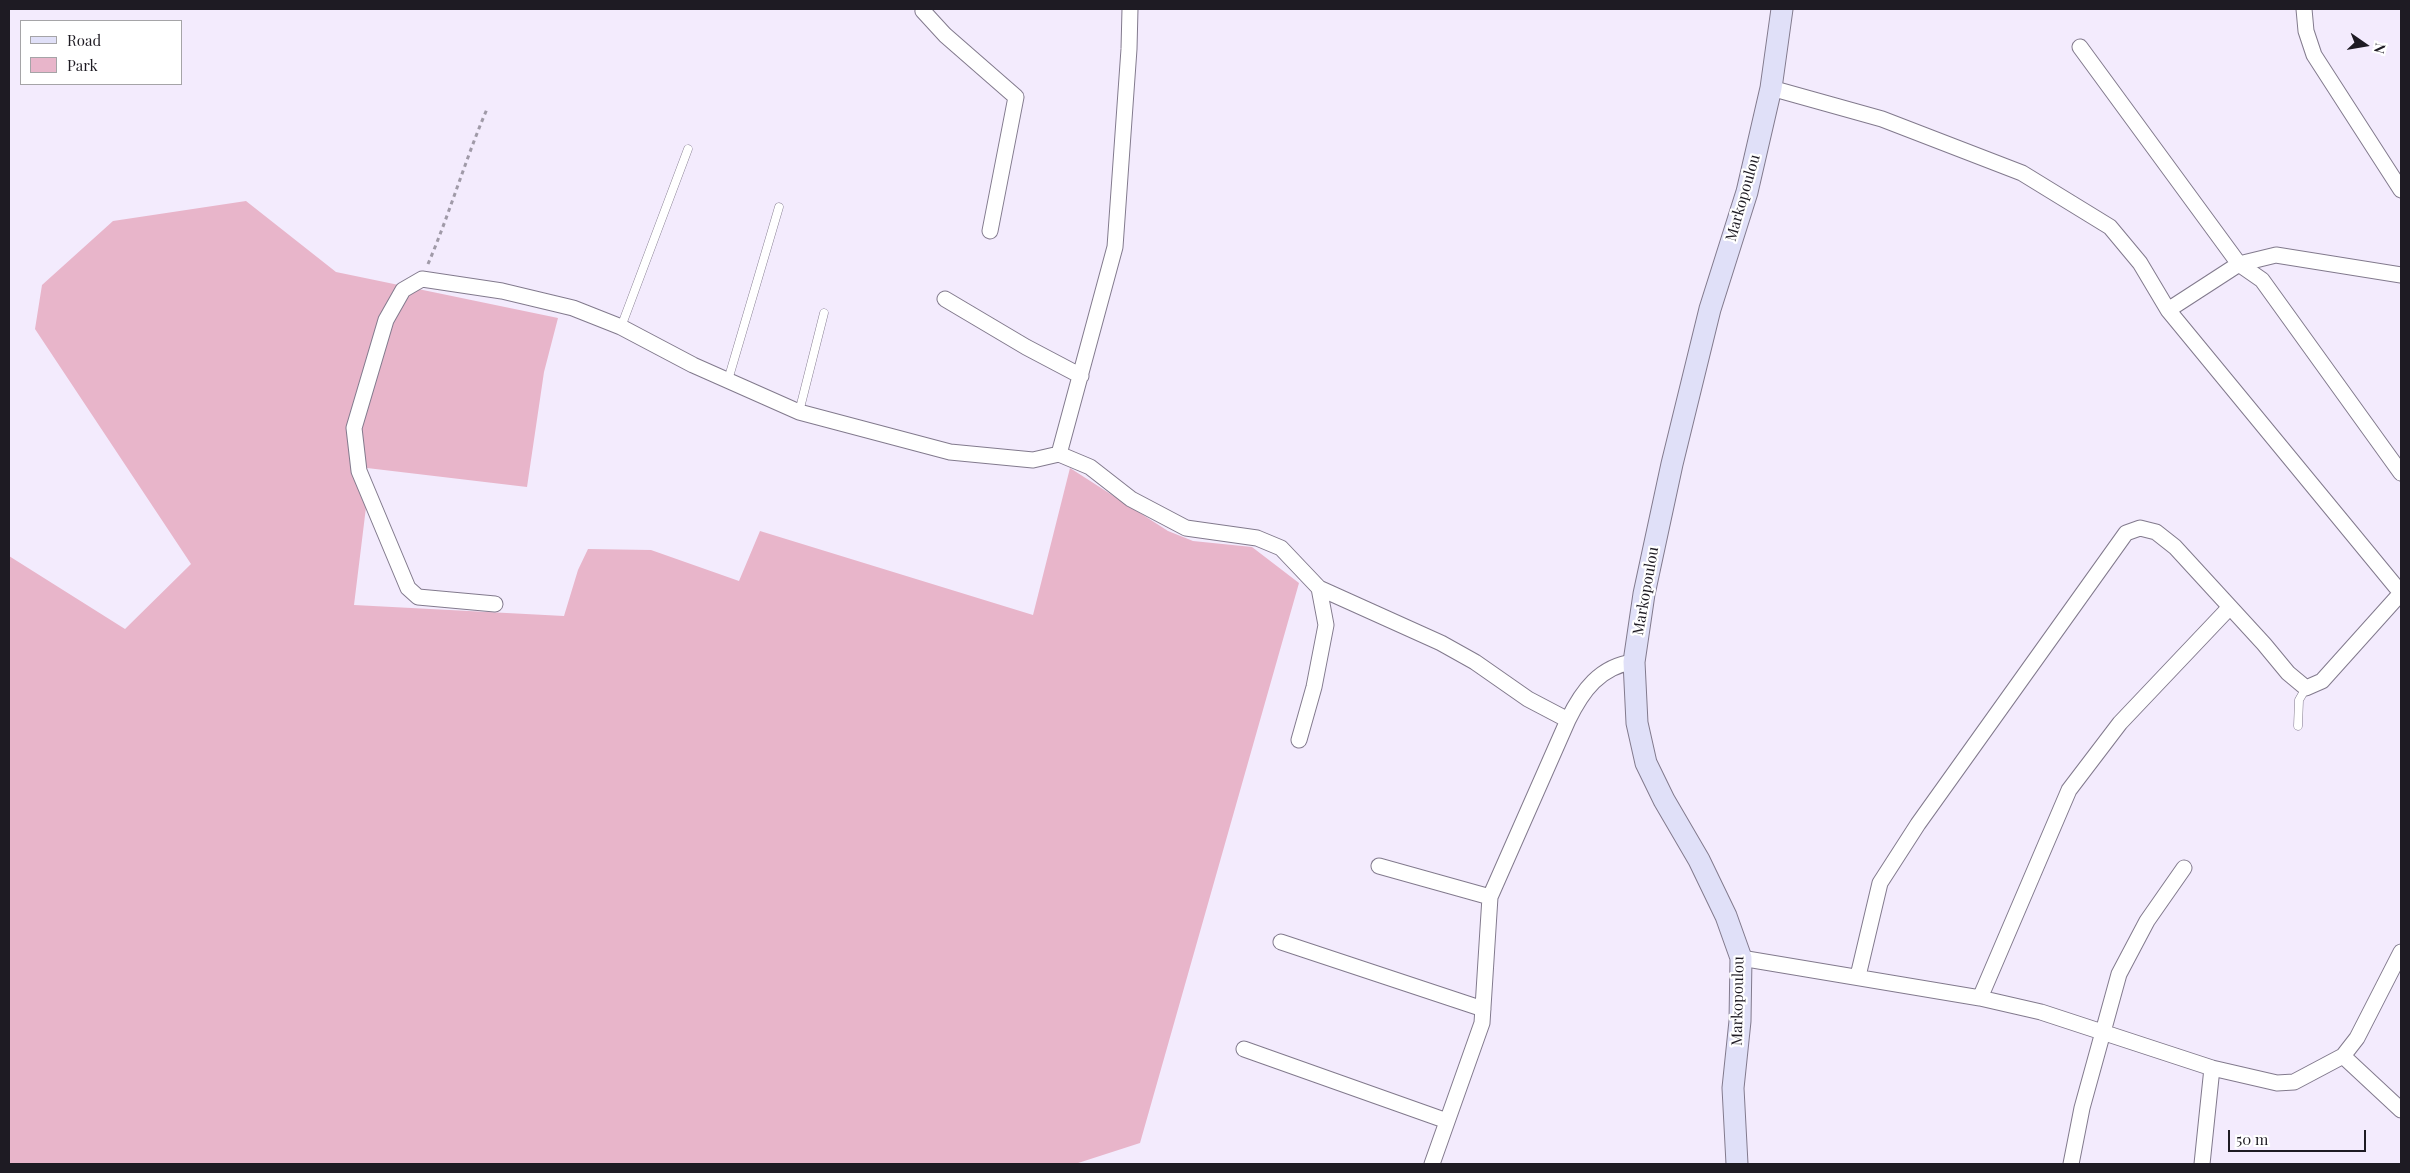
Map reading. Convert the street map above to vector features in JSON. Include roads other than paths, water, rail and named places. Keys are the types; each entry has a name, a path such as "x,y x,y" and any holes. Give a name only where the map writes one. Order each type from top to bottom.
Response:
{"street":[{"path":"924,9 923,11 945,35 1016,97 990,231"},
{"path":"1059,454 1115,247 1129,49 1130,9"},
{"name":"Markopoulou","path":"1737,1164 1733,1088 1740,1021 1741,958 1726,916 1699,860 1664,800 1646,763 1637,723 1634,662 1644,594 1672,464 1710,308 1747,192 1771,88 1782,9"},
{"path":"2304,9 2306,31 2314,55 2401,190"},
{"path":"2080,47 2239,264 2262,280 2401,473"},
{"path":"1771,88 1882,119 2022,173 2110,227 2140,263 2168,310 2401,593 2322,681 2306,688 2288,674 2230,607 2174,547 2156,532 2140,528 2126,533 1918,824 1880,883 1858,976"},
{"path":"2168,310 2239,264 2276,255 2401,275"},
{"path":"494,604 418,598 408,588 359,471 354,428 386,320 403,290 422,279 502,291 574,308 621,327 693,366 799,412 950,452 1033,460 1059,454 1090,467 1131,499 1186,528 1257,538 1281,548 1319,588 1441,643 1475,662 1528,699 1568,720"},
{"path":"945,299 1026,347 1080,376"},
{"path":"1299,740 1314,687 1326,625 1319,588"},
{"path":"1980,998 2069,790 2120,723 2230,607"},
{"path":"1432,1164 1482,1023 1490,897 1575,705 1598,675 1620,664 1634,662"},
{"path":"1379,866 1490,897"},
{"path":"2072,1164 2082,1108 2119,974 2147,921 2184,868"},
{"path":"1281,942 1483,1009"},
{"path":"1741,958 1858,976 1980,998 2041,1012 2212,1068 2277,1084 2294,1082 2343,1056 2357,1038 2401,952"},
{"path":"1244,1049 1447,1121"},
{"path":"2343,1056 2401,1110"},
{"path":"2202,1164 2212,1068"}],"lane":[{"path":"621,327 688,150"},
{"path":"728,380 779,207"},
{"path":"799,412 824,313"},
{"path":"2298,726 2299,700 2306,688"}]}
